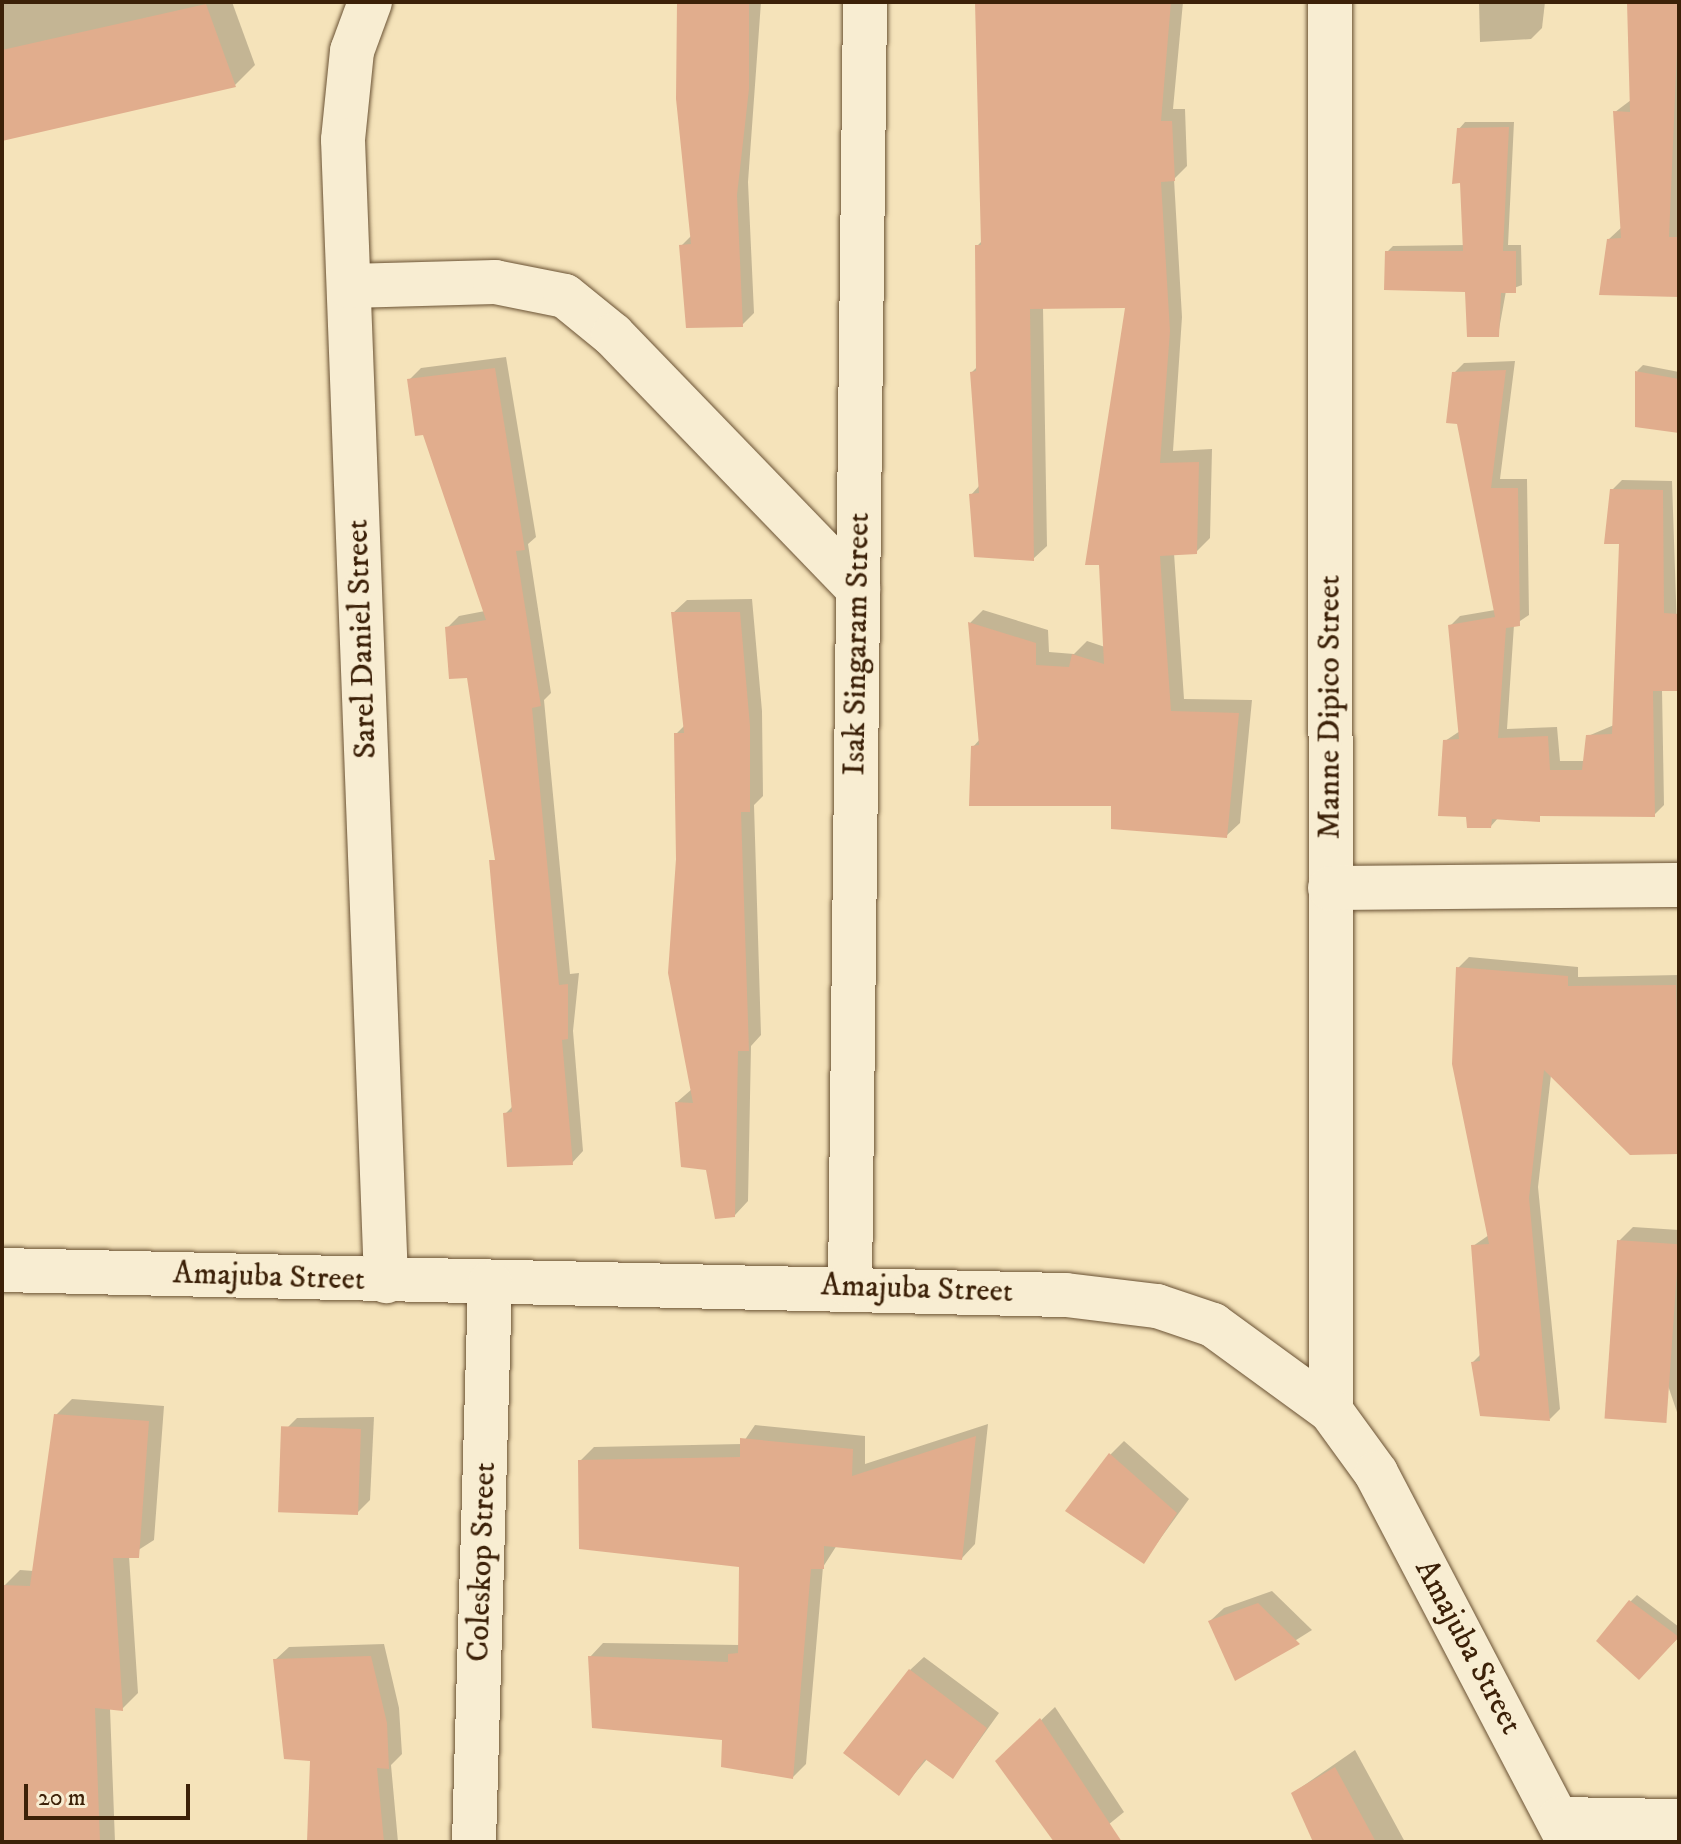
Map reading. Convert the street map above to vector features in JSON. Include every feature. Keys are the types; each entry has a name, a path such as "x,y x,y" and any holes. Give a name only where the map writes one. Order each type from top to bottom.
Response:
{"street":[{"name":"Sarel Daniel Street","path":"370,2 352,51 343,140 386,1281"},
{"name":"Isak Singaram Street","path":"850,1286 865,2"},
{"name":"Manne Dipico Street","path":"1330,2 1331,1411"},
{"path":"349,286 495,282 565,296 613,335 858,589"},
{"path":"1330,888 1679,885"},
{"name":"Amajuba Street","path":"2,1270 490,1283 850,1286 1157,1306 1213,1325 1331,1411 1376,1473 1564,1831"},
{"name":"Coleskop Street","path":"474,1842 490,1283"},
{"path":"1564,1831 1679,1821"}],"building":[{"path":"677,2 749,2 749,89 737,195 743,327 686,328 679,245 691,244 676,99"},
{"path":"975,2 1171,2 1161,121 1172,121 1175,181 1161,182 1170,331 1160,463 1199,462 1197,554 1160,556 1171,711 1239,713 1227,838 1111,829 1111,806 969,806 971,746 979,745 968,622 1036,643 1036,665 1069,667 1072,654 1104,664 1099,565 1085,565 1125,308 1030,309 1034,561 974,557 969,494 979,493 970,372 976,371 975,245 981,245"},
{"path":"1627,2 1679,2 1669,237 1679,237 1679,297 1599,295 1607,239 1621,238 1613,111 1630,112"},
{"path":"206,4 236,87 2,141 2,50"},
{"path":"1509,127 1503,251 1516,251 1516,293 1501,293 1499,337 1467,337 1465,292 1384,290 1385,251 1463,251 1460,183 1452,184 1457,128"},
{"path":"495,368 525,550 516,551 541,706 532,708 559,985 568,984 568,1039 562,1040 573,1165 507,1167 503,1113 512,1112 489,860 495,860 467,678 449,679 445,627 486,620 423,435 415,436 407,379"},
{"path":"1506,370 1491,488 1518,488 1520,626 1506,628 1498,738 1548,736 1550,770 1582,770 1586,735 1612,734 1619,544 1604,544 1610,489 1663,490 1664,613 1679,614 1679,691 1653,691 1655,817 1540,816 1540,822 1492,819 1491,828 1467,828 1466,817 1438,816 1443,740 1459,739 1448,625 1495,617 1457,424 1446,423 1452,372"},
{"path":"1635,371 1679,379 1679,433 1635,427"},
{"path":"671,612 740,612 750,726 750,812 741,812 749,1051 738,1051 735,1217 715,1219 706,1170 681,1167 675,1102 693,1103 668,973 676,859 674,733 684,733"},
{"path":"1456,967 1568,976 1568,986 1676,985 1679,1154 1630,1155 1544,1070 1529,1198 1550,1421 1480,1416 1471,1362 1480,1361 1471,1245 1489,1244 1452,1064"},
{"path":"1617,1240 1679,1244 1666,1423 1605,1419"},
{"path":"54,1414 149,1421 139,1558 113,1558 123,1711 95,1708 100,1842 2,1842 2,1585 30,1586"},
{"path":"281,1426 361,1429 358,1515 278,1512"},
{"path":"976,1436 962,1560 824,1546 824,1569 811,1569 793,1779 721,1767 722,1740 592,1728 588,1656 728,1662 728,1654 738,1653 739,1567 579,1549 578,1460 740,1457 740,1438 853,1449 852,1476"},
{"path":"1109,1453 1177,1513 1144,1564 1065,1511"},
{"path":"1629,1600 1679,1637 1639,1680 1596,1641"},
{"path":"1258,1603 1300,1644 1235,1681 1208,1621"},
{"path":"371,1656 387,1723 389,1769 377,1768 384,1842 307,1842 310,1761 284,1759 273,1659"},
{"path":"909,1669 987,1728 953,1779 925,1759 899,1796 843,1753"},
{"path":"1040,1718 1122,1842 1054,1842 995,1761"},
{"path":"1335,1767 1376,1842 1313,1842 1291,1793"}]}
